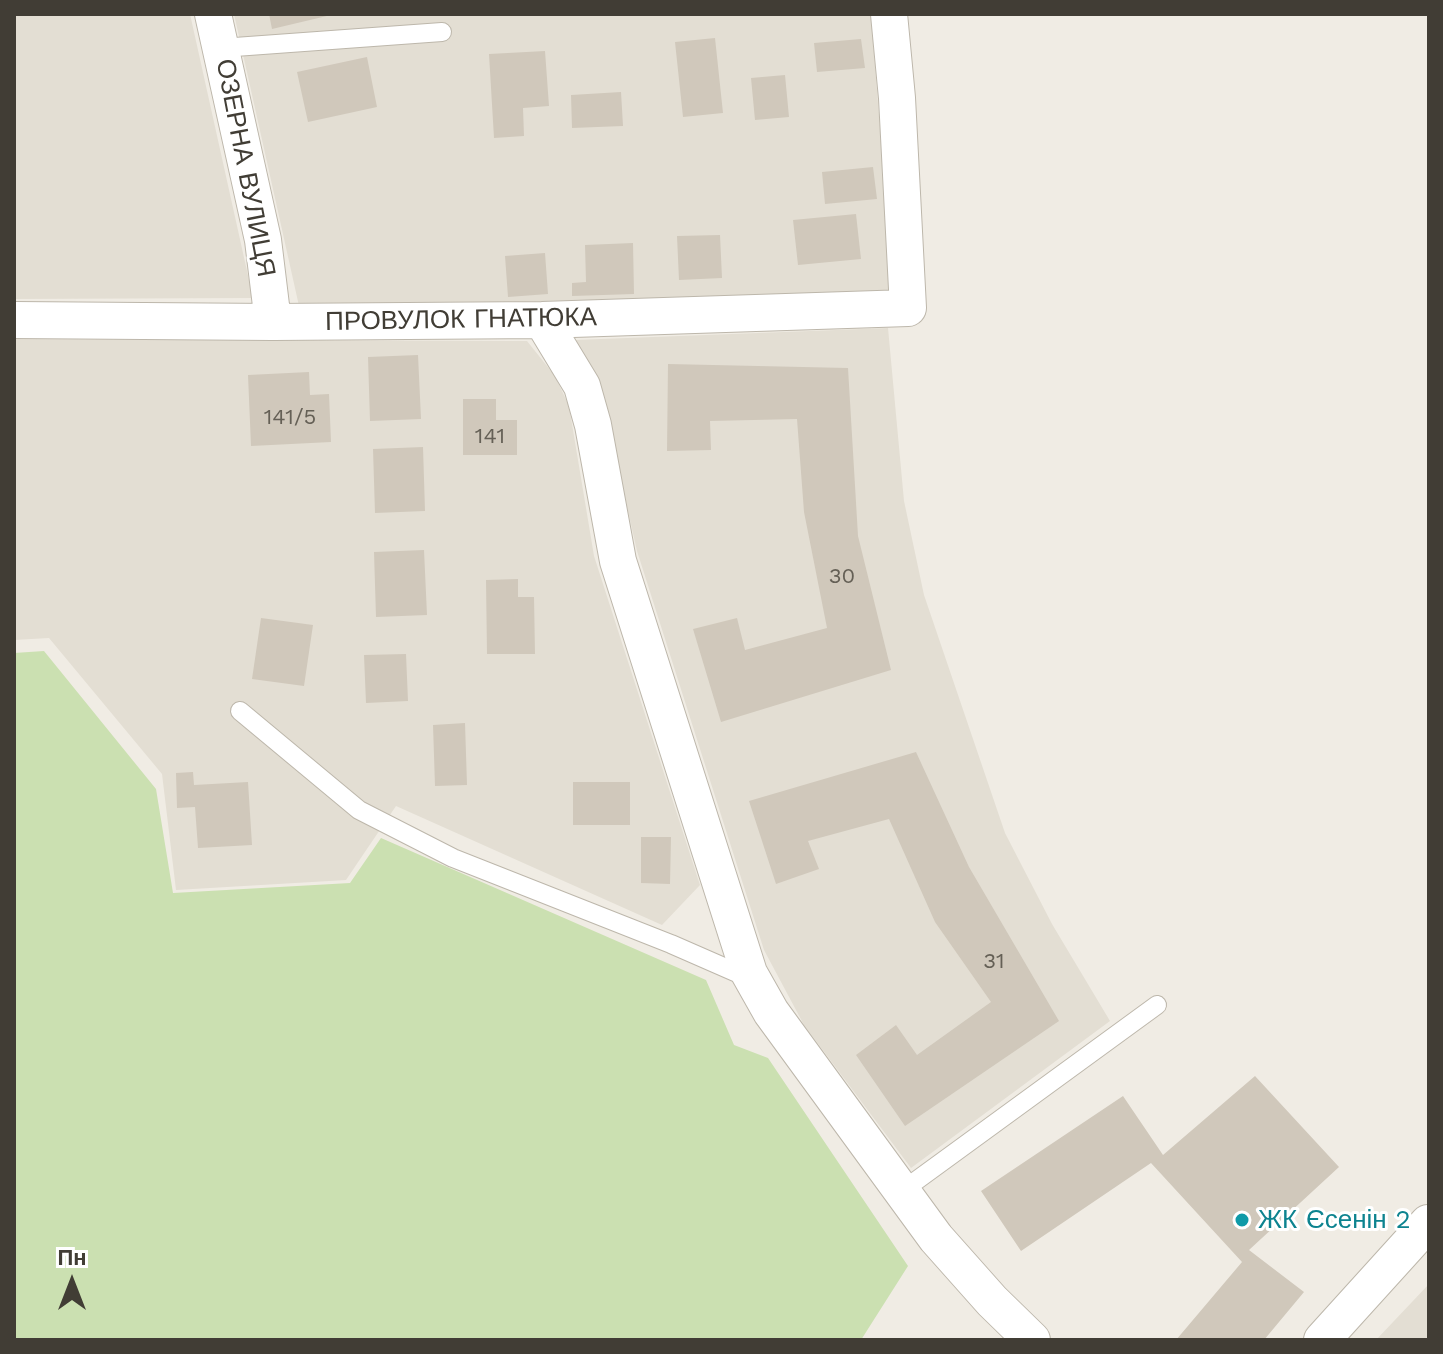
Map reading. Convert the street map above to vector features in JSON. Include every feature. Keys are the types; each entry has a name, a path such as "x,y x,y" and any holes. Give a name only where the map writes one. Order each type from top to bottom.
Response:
{"street":[{"name":"ПРОВУЛОК ГНАТЮКА","path":"14,320 542,320 908,308 897,98 889,14"},
{"name":"ОЗЕРНА ВУЛИЦЯ","path":"217,31 263,240 273,322"},
{"path":"542,320 582,386 593,425 618,561 749,973 771,1012 936,1238 1032,1340"},
{"path":"1322,1340 1428,1223"}],"lane":[{"path":"217,31 442,32"},
{"path":"240,711 359,810 453,858 735,972 749,973"},
{"path":"902,1191 1157,1005"}],"shaded area":[{"path":"14,14 190,14 253,298 14,299"},
{"path":"234,14 871,14 893,294 299,306"},
{"path":"888,328 904,501 924,595 1005,833 1052,924 1110,1021 911,1168 804,1025 764,950 637,551 602,396 575,340"},
{"path":"14,339 527,341 555,376 569,406 594,556 700,885 662,925 396,806 346,880 176,890 162,774 49,638 14,640"},
{"path":"1429,1284 1429,1340 1376,1340"}],"green space":[{"path":"44,651 156,789 173,893 350,883 381,838 706,980 734,1045 768,1058 908,1266 861,1340 14,1340 14,653"}],"building":[{"path":"269,14 331,14 331,15 272,29"},
{"path":"715,38 723,113 683,117 675,42"},
{"path":"861,39 865,68 817,72 814,43"},
{"path":"545,51 549,106 523,108 524,136 494,138 489,54"},
{"path":"367,57 377,107 308,122 297,72"},
{"path":"785,75 789,117 755,120 751,78"},
{"path":"621,92 623,126 572,128 571,95"},
{"path":"873,167 877,199 825,204 822,172"},
{"path":"856,214 861,259 798,265 793,220"},
{"path":"720,235 722,278 679,280 677,236"},
{"path":"633,243 634,294 572,296 572,283 586,282 585,245"},
{"path":"545,253 548,294 508,297 505,256"},
{"path":"418,355 421,419 370,421 368,357"},
{"path":"668,364 848,368 858,536 891,670 721,722 693,629 737,618 745,650 827,628 804,512 797,419 710,421 711,450 667,451"},
{"path":"309,372 310,395 329,394 331,442 251,446 248,375"},
{"path":"463,399 496,399 496,420 517,420 517,455 463,455"},
{"path":"423,447 425,511 375,513 373,449"},
{"path":"424,550 427,615 376,617 374,552"},
{"path":"518,579 518,597 534,597 535,654 487,654 486,580"},
{"path":"261,618 313,625 304,686 252,679"},
{"path":"406,654 408,701 366,703 364,655"},
{"path":"465,723 467,785 435,786 433,725"},
{"path":"916,752 969,867 1059,1021 905,1126 856,1055 896,1025 917,1055 991,1002 935,922 889,819 808,841 819,869 776,884 749,801"},
{"path":"193,772 194,785 248,782 252,845 198,848 195,807 177,808 176,773"},
{"path":"573,782 630,782 630,825 573,825"},
{"path":"641,837 671,837 670,884 641,883"},
{"name":"ЖК Єсенін 2","path":"1255,1076 1339,1167 1249,1250 1304,1292 1264,1340 1176,1340 1242,1262 1151,1163 1021,1251 981,1191 1123,1096 1163,1155"}],"place":[{"name":"ЖК Єсенін 2","path":"1242,1220"}]}
